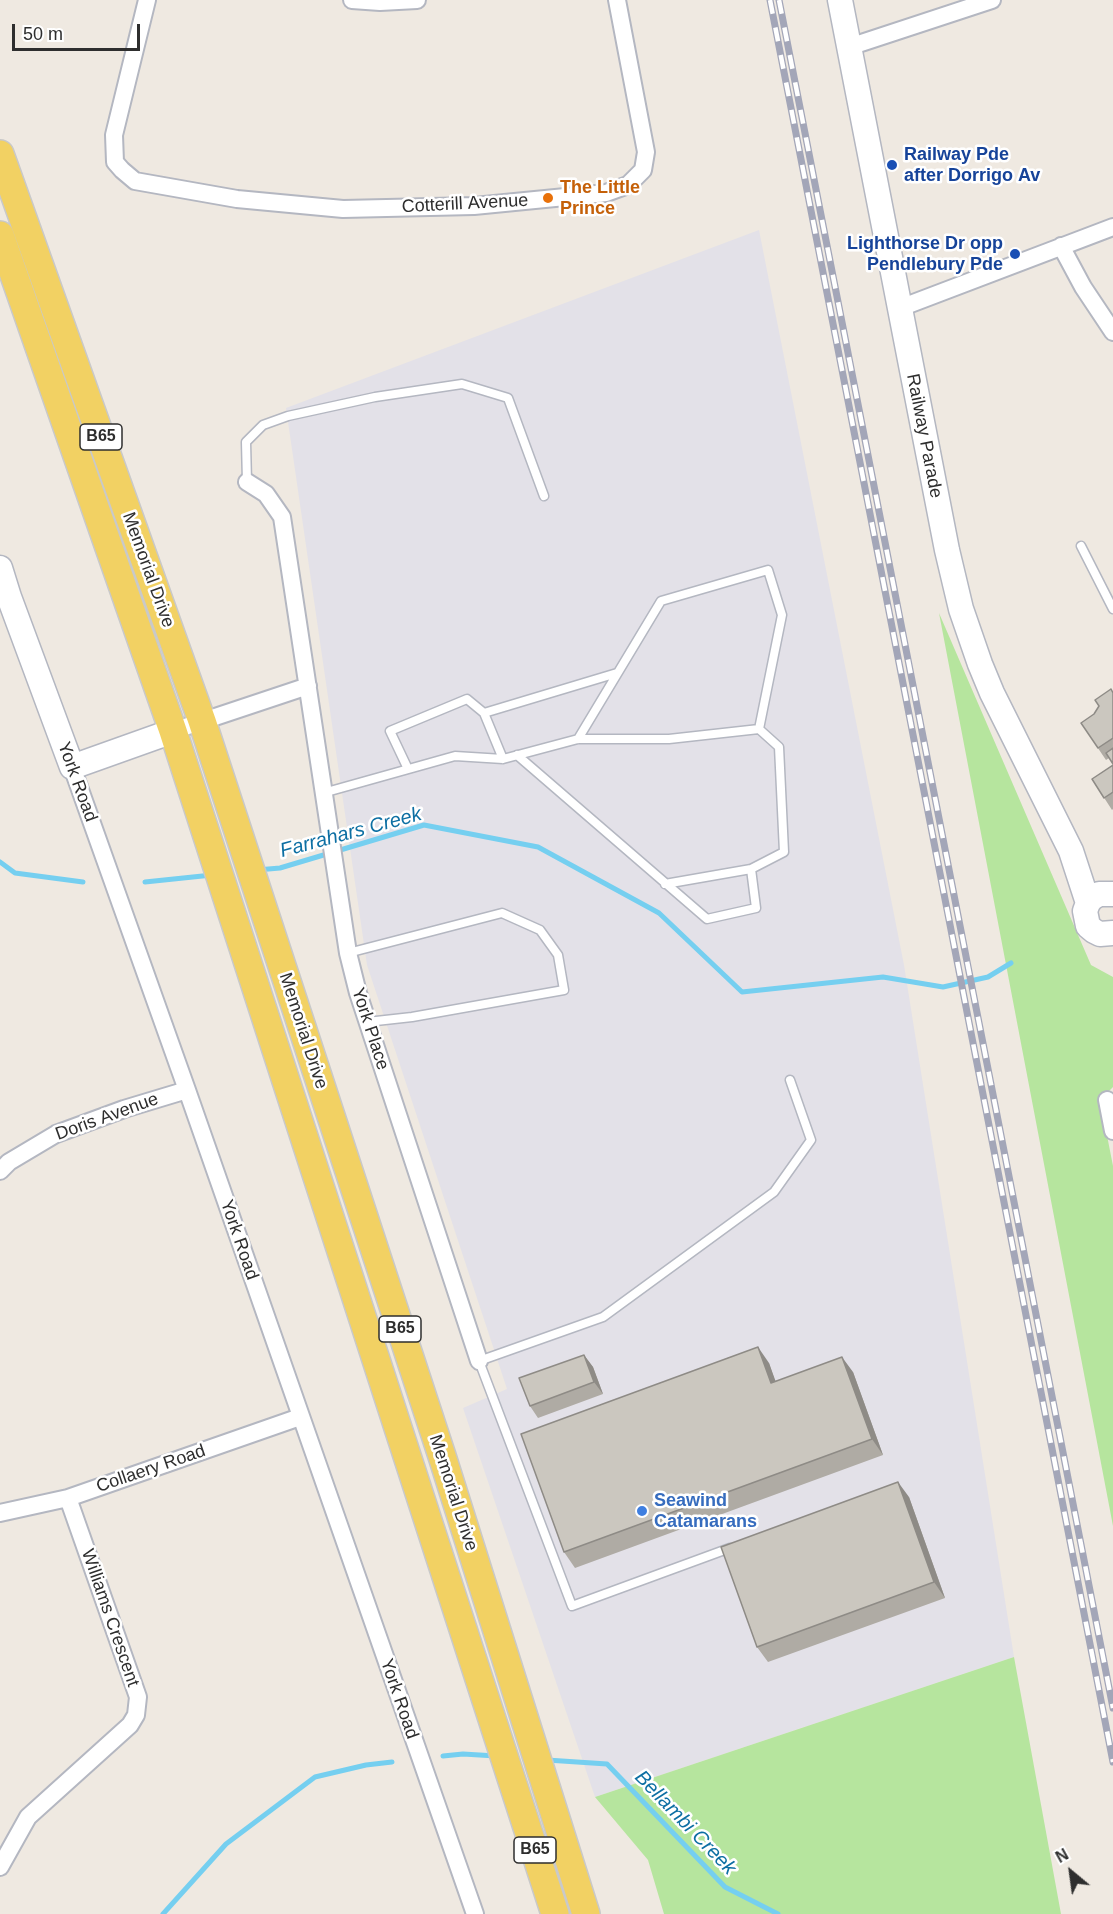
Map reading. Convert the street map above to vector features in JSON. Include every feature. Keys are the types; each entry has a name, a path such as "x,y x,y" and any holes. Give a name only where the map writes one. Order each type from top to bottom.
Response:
{"main road":[{"name":"Railway Parade","path":"840,0 946,550 960,609 992,693 1071,851 1106,895 1085,911 1088,926 1100,934 1112,935"},
{"name":"Memorial Drive","path":"0,154 202,721 442,1456 586,1914"},
{"name":"Memorial Drive","path":"0,235 173,731 555,1914"},
{"name":"York Road","path":"0,568 72,767"},
{"path":"72,767 173,731"}],"street":[{"name":"Cotterill Avenue","path":"147,0 114,135 116,162 122,170 135,181 237,199 343,209 474,206 606,193 628,185 642,170 646,152 617,0"},
{"path":"352,0 380,2 417,0"},
{"path":"849,47 992,0"},
{"path":"900,308 1113,227"},
{"path":"1061,246 1083,287 1113,332"},
{"name":"York Place","path":"247,482 266,494 282,517 348,952 367,1022 479,1361"},
{"path":"173,731 308,686"},
{"name":"York Road","path":"72,767 475,1914"},
{"name":"Doris Avenue","path":"0,1171 9,1162 56,1134 124,1109 187,1090"},
{"path":"1107,1100 1113,1131"},
{"name":"Collaery Road","path":"0,1513 68,1498 300,1417"},
{"name":"Williams Crescent","path":"0,1867 28,1817 130,1725 136,1715 138,1697 68,1498"}],"lane":[{"path":"247,482 246,442 263,425 288,416 364,399 462,384 508,398 544,496"},
{"path":"1081,546 1113,609"},
{"path":"578,739 661,601 768,570 782,615 759,729"},
{"path":"484,713 617,673"},
{"path":"408,770 390,731 467,699 484,713 503,759"},
{"path":"323,793 456,756 503,759 578,739 669,740 759,729 779,747 784,852 751,869 665,884"},
{"path":"517,755 706,919 756,908 751,869"},
{"path":"348,952 502,913 540,930 558,955 564,990 412,1017 367,1022"},
{"path":"738,1545 572,1606 479,1361 603,1317 774,1192 811,1140 790,1080"}],"shaded area":[{"path":"759,230 904,965 1014,1657 595,1797 463,1408 507,1389 367,965 286,408"}],"green space":[{"path":"939,613 1091,965 1113,977 1113,1087 1100,1100 1113,1166 1113,1526"},
{"path":"1014,1657 1061,1914 664,1914 648,1860 595,1797"}],"building":[{"path":"1111,689 1113,693 1113,738 1098,748 1081,723 1094,714 1099,706 1095,700"},
{"path":"1113,748 1113,764 1106,753"},
{"path":"1113,765 1113,792 1104,798 1092,779"},
{"name":"Seawind Catamarans","path":"758,1347 771,1383 842,1357 872,1439 564,1552 521,1434"},
{"path":"584,1355 594,1382 530,1406 519,1378"},
{"path":"898,1482 934,1582 757,1647 721,1547"}],"waterway":[{"name":"Farrahars Creek","path":"257,870 280,868 424,825 538,847 659,913 742,992 883,977 943,987 988,977 1011,963"},
{"name":"Farrahars Creek","path":"0,862 15,873 83,882"},
{"name":"Farrahars Creek","path":"145,882 212,875"},
{"path":"443,1756 463,1754 496,1756"},
{"name":"Bellambi Creek","path":"547,1760 607,1764 725,1887 778,1914"},
{"path":"163,1914 226,1844 315,1777 366,1765 392,1762"}],"railway":[{"path":"770,0 1113,1762"},
{"path":"779,0 1113,1708"}],"place":[{"name":"Railway Pde after Dorrigo Av","path":"892,165"},
{"name":"The Little Prince","path":"548,198"},
{"name":"Lighthorse Dr opp Pendlebury Pde","path":"1015,254"},
{"name":"Seawind Catamarans","path":"642,1511"}]}
